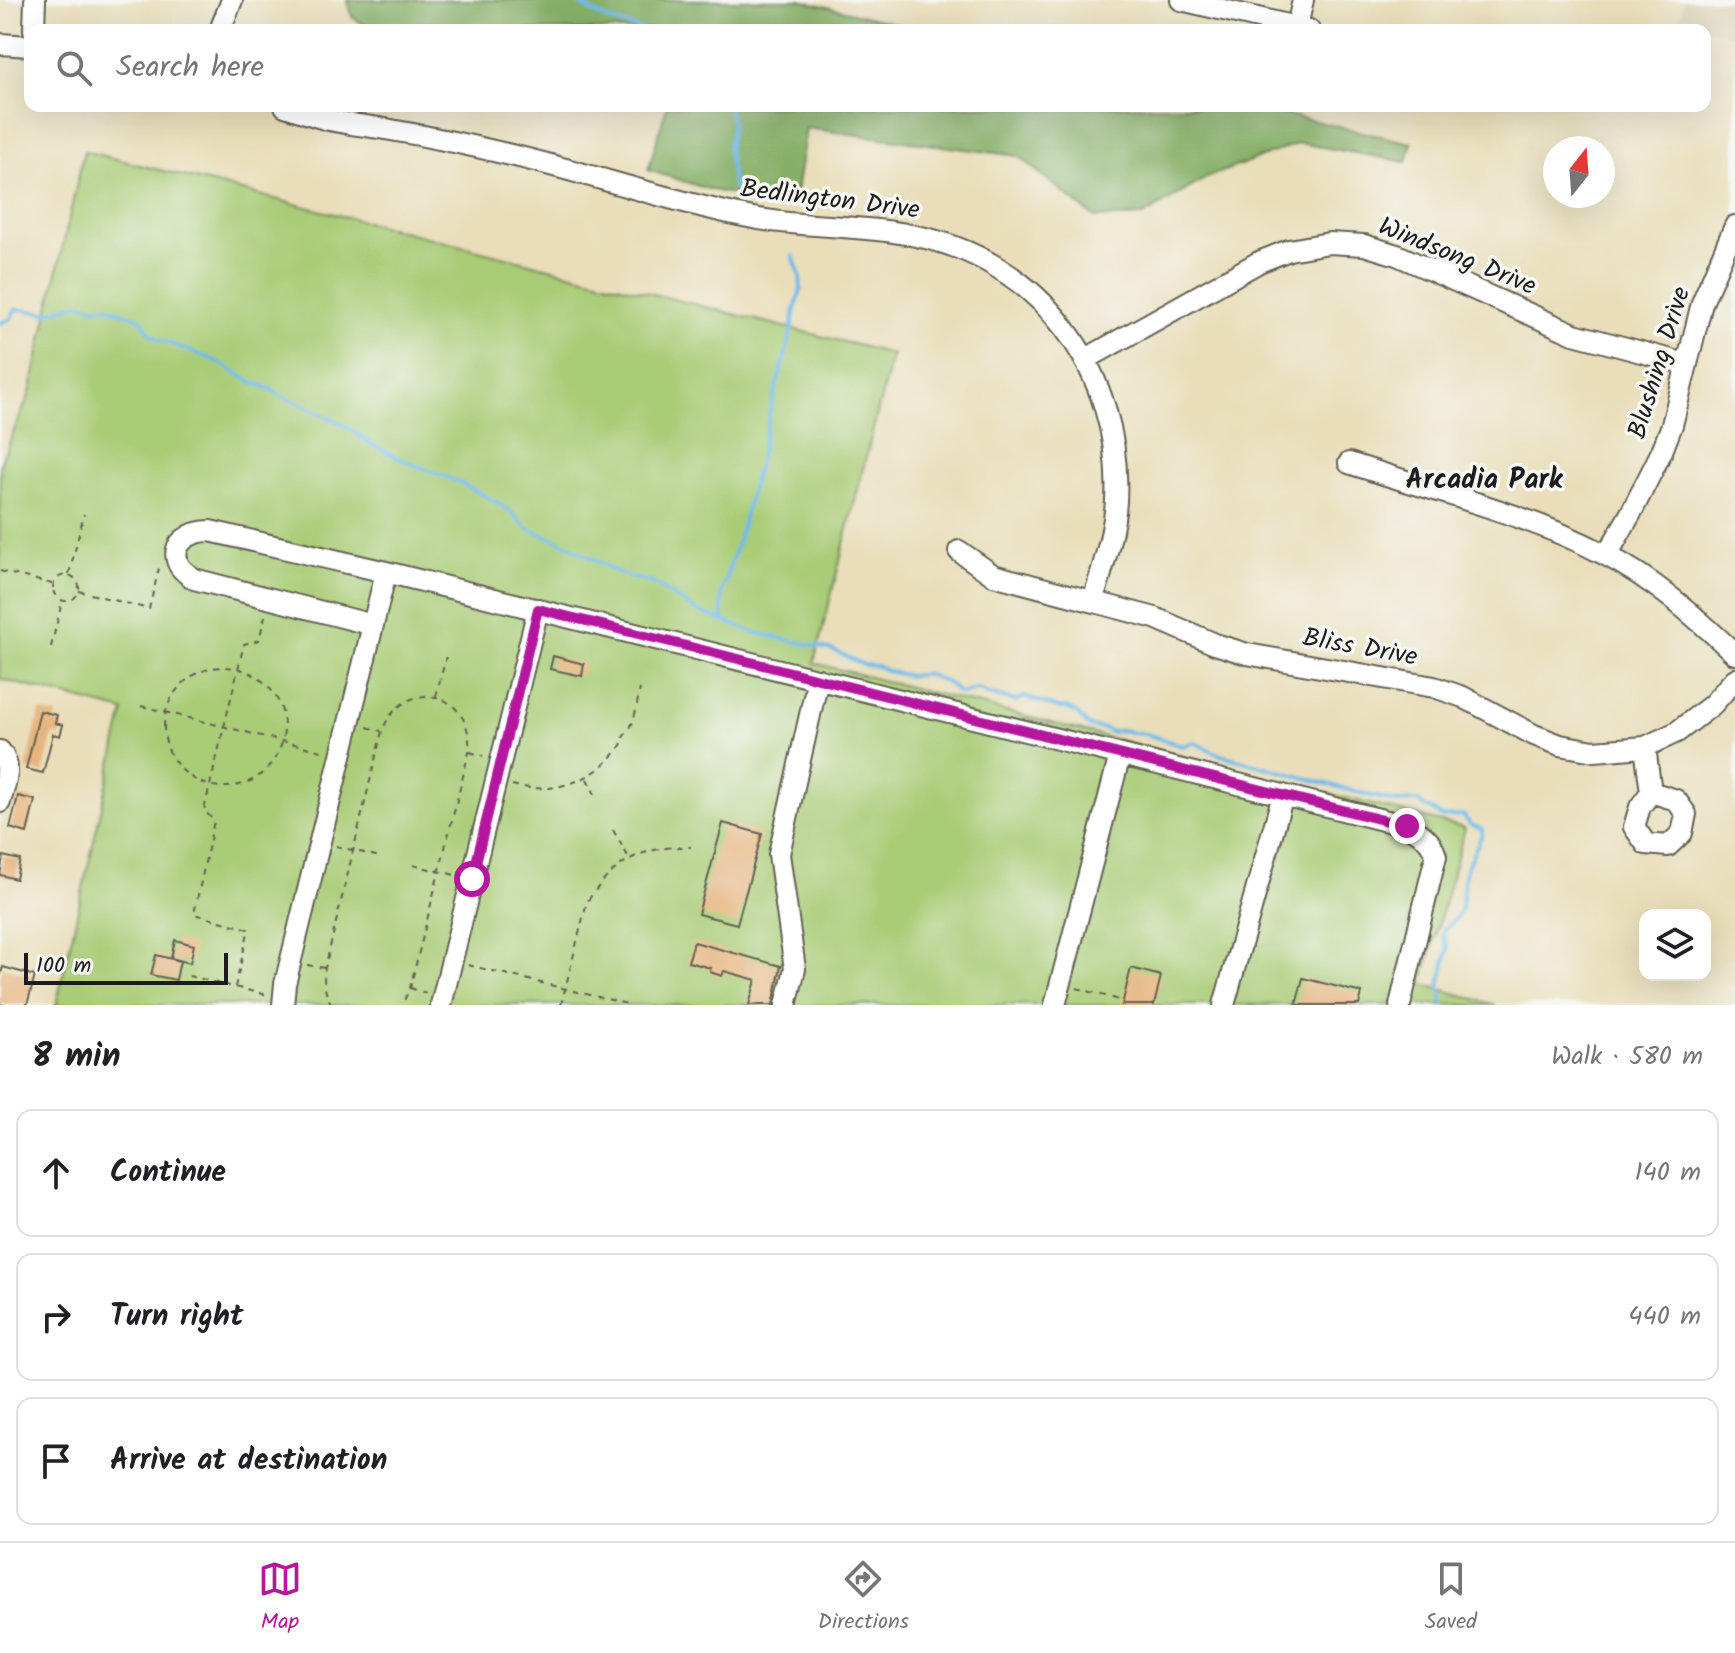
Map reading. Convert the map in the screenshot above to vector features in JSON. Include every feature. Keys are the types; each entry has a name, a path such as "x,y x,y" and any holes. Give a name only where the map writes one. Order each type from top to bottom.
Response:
{"street":[{"path":"34,24 35,0"},
{"path":"222,24 232,0"},
{"path":"1181,0 1286,24"},
{"path":"1303,0 1303,24"},
{"path":"0,44 24,46"},
{"name":"Bedlington Drive","path":"303,112 325,119 518,156 746,217 910,234 940,242 998,269 1029,290 1053,312 1086,359 1104,401 1116,461 1116,503 1093,601"},
{"name":"Blushing Drive","path":"1607,555 1662,451 1672,425 1702,303 1735,226"},
{"name":"Windsong Drive","path":"1086,359 1259,262 1289,250 1329,243 1364,245 1397,255 1574,334 1686,364"},
{"path":"1349,463 1529,522 1607,555 1690,612 1735,654"},
{"path":"373,625 194,579 179,564 177,555 183,539 191,533 210,531 386,572 1407,826 1425,836 1433,845 1436,856 1400,1005"},
{"name":"Bliss Drive","path":"959,551 993,575 1155,618 1247,654 1434,687 1463,697 1534,735 1560,745 1594,751 1645,747 1677,732 1712,705 1735,679"},
{"path":"283,1002 386,572"},
{"path":"441,1005 538,609"},
{"path":"786,1005 795,969 779,854 818,679"},
{"path":"1645,747 1651,792"},
{"path":"0,751 7,761 8,770 0,802"},
{"path":"1055,1005 1120,755"},
{"path":"1224,1005 1283,795"}],"path":[{"path":"69,575 84,514"},
{"path":"79,591 149,609 162,558"},
{"path":"0,571 53,585"},
{"path":"69,575 78,583 79,591 71,601 62,601 55,596 53,585 59,576 69,575"},
{"path":"235,987 249,929 194,914 214,821 204,810 244,644 259,640 268,599"},
{"path":"51,647 62,601"},
{"path":"436,698 446,657"},
{"path":"221,666 238,669 260,678 274,693 283,712 284,733 279,752 267,769 251,781 232,787 210,786 194,780 179,768 168,752 163,733 165,712 171,696 184,681 201,671 221,666"},
{"path":"495,781 524,788 546,789 562,787 586,777 622,744 632,726 640,689"},
{"path":"332,1005 323,982 325,968 382,731 396,707 422,696 449,703 460,712 470,738 410,988 402,1005"},
{"path":"141,706 341,756"},
{"path":"586,777 598,800"},
{"path":"613,830 629,859"},
{"path":"320,842 380,857"},
{"path":"561,1005 587,902 610,874 629,859 657,848 691,847"},
{"path":"413,865 472,879"},
{"path":"452,961 631,1005"},
{"path":"189,976 283,1002"},
{"path":"1060,984 1123,1001"}],"shaded area":[{"path":"1684,0 1735,0 1735,36 1711,30 1711,24 1679,21"}],"green space":[{"path":"347,0 800,0 897,24 364,24 352,17"},
{"path":"665,112 1275,112 1412,143 1407,162 1299,143 1208,177 1143,216 1095,218 1018,156 806,128 794,205 711,190 648,170"},
{"path":"84,151 892,354 814,663 1465,828 1422,984 1496,1005 56,1005 124,711 0,679 0,464 30,393"}],"building":[{"path":"553,656 584,664 582,676 550,669"},
{"path":"40,711 57,715 55,723 63,725 60,736 53,734 43,773 26,769"},
{"path":"18,796 35,800 27,833 10,828"},
{"path":"723,823 762,834 737,924 698,914"},
{"path":"3,856 20,860 16,879 0,875"},
{"path":"175,940 194,945 190,963 171,958"},
{"path":"694,942 781,966 773,1005 749,1005 756,980 724,971 722,976 710,972 711,968 688,962"},
{"path":"156,955 180,961 176,980 151,975"},
{"path":"3,967 35,976 27,1005 0,1005"},
{"path":"1131,968 1161,976 1154,1005 1122,1005"},
{"path":"1303,978 1362,993 1359,1005 1296,1005"}],"waterway":[{"path":"572,0 606,19 622,24"},
{"path":"730,112 732,122 728,151 734,188"},
{"path":"723,620 721,595 741,530 801,289 793,256"},
{"path":"0,323 10,319 16,309 47,313 80,303 108,307 141,319 158,339 214,360 252,382 341,423 400,459 459,482 500,504 527,528 567,544 629,577 651,582 697,611 753,632 833,650 864,665 878,666 887,671 909,676 926,674 948,683 959,693 977,689 1016,701 1025,697 1067,708 1091,727 1111,732 1123,730 1146,734 1183,746 1193,742 1221,755 1342,788 1396,802 1419,801 1442,817 1463,815 1470,824 1482,829 1482,834 1466,870 1460,910 1444,929 1448,949 1440,985 1443,1005"}],"district":[{"name":"Arcadia Park","path":"1484,480"}],"route":[{"path":"472,879 538,609 1407,826"}]}
